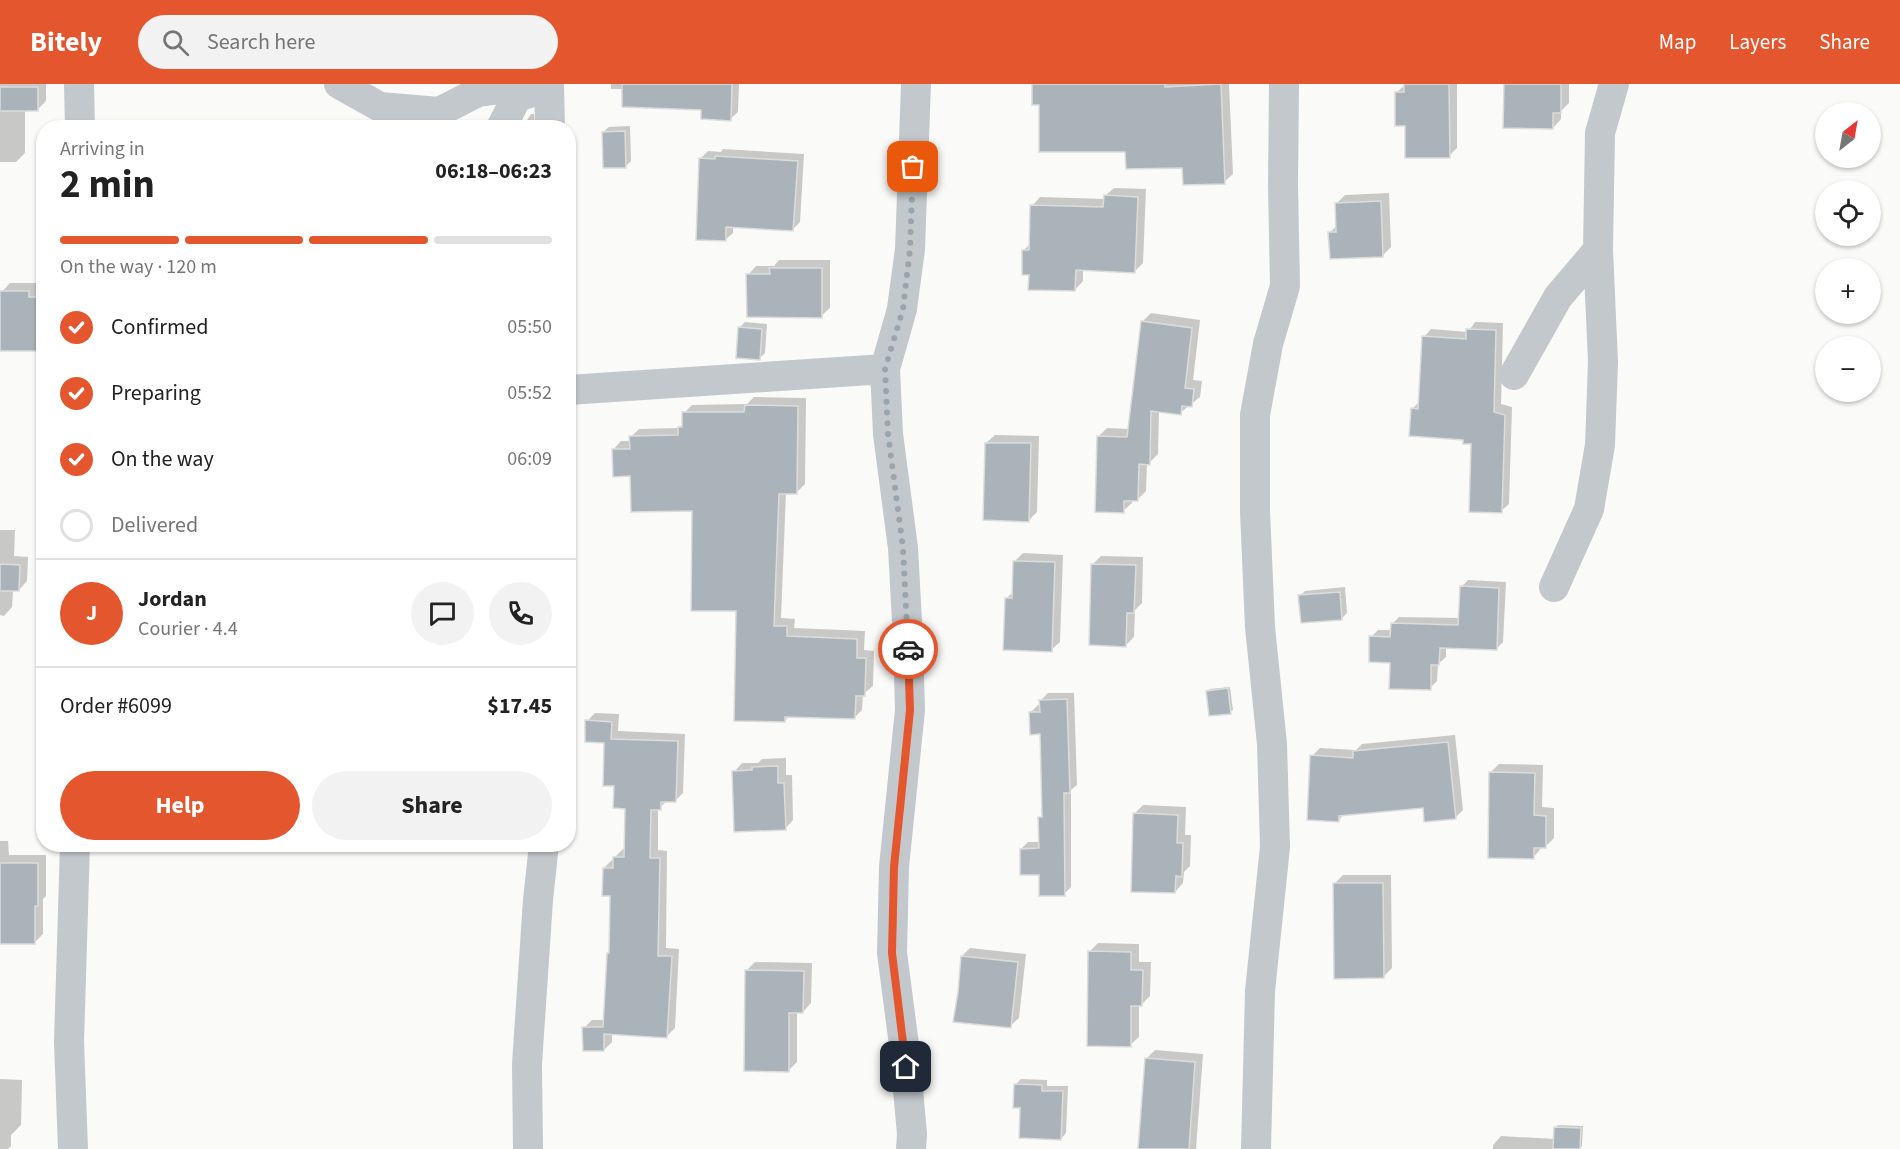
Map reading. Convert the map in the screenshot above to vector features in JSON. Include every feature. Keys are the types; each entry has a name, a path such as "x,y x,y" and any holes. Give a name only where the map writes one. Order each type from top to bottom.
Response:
{"street":[{"path":"79,84 80,120"},
{"path":"339,84 380,106 439,112 478,92 549,85"},
{"path":"911,1149 912,1134 904,1045 892,953 894,867 910,710 908,640 903,548 888,434 885,369 903,309 910,249 916,84"},
{"path":"1256,1149 1260,991 1275,847 1272,744 1260,627 1255,511 1255,415 1268,344 1285,286 1284,84"},
{"path":"1554,587 1589,509 1600,445 1603,362 1598,250 1600,133 1614,84"},
{"path":"505,120 517,97 549,85"},
{"path":"549,85 550,120"},
{"path":"1514,375 1558,297 1598,250"},
{"path":"576,389 885,369"},
{"path":"73,1149 69,1042 75,852"},
{"path":"528,1149 527,1064 543,852"}],"building":[{"path":"622,84 732,84 731,121 701,119 701,110 622,107"},
{"path":"1032,84 1165,84 1165,87 1221,84 1225,184 1183,185 1182,168 1126,169 1125,152 1039,152 1039,105 1032,105"},
{"path":"1404,84 1449,84 1450,158 1405,158 1405,126 1395,126 1395,92 1404,92"},
{"path":"1504,84 1561,84 1561,113 1553,113 1553,129 1503,128"},
{"path":"0,87 38,87 38,111 0,111"},
{"path":"625,131 626,168 603,168 602,132"},
{"path":"715,156 798,161 793,231 726,227 726,241 696,240 699,158 715,159"},
{"path":"1104,195 1138,197 1135,273 1076,270 1075,291 1028,290 1029,275 1022,275 1022,250 1029,250 1030,205 1103,207"},
{"path":"1381,201 1383,257 1330,259 1328,232 1336,232 1335,203"},
{"path":"769,268 822,268 822,318 747,317 746,274 770,274"},
{"path":"0,291 29,291 29,297 36,297 36,351 0,351"},
{"path":"1141,321 1192,328 1185,388 1194,389 1192,407 1182,406 1181,415 1151,411 1150,465 1139,464 1138,501 1124,501 1124,513 1095,512 1097,436 1127,437"},
{"path":"738,327 762,329 760,360 736,358"},
{"path":"1466,329 1496,330 1494,412 1505,415 1502,513 1469,512 1471,444 1463,444 1463,440 1409,436 1411,408 1418,409 1422,336 1466,339"},
{"path":"745,405 798,406 797,494 779,494 774,626 787,626 787,636 857,639 857,658 866,658 865,696 856,696 855,719 785,717 785,722 734,721 736,611 691,611 692,511 631,512 630,476 613,477 612,449 630,449 629,436 678,435 678,427 682,427 682,412 744,412"},
{"path":"985,443 1031,443 1029,522 983,520"},
{"path":"1013,561 1055,562 1052,652 1003,650 1005,598 1012,598"},
{"path":"0,564 20,565 19,591 0,591"},
{"path":"1091,564 1136,565 1134,613 1127,613 1126,647 1089,645"},
{"path":"1460,586 1499,588 1497,650 1440,648 1439,665 1431,665 1431,690 1389,689 1390,663 1369,662 1369,636 1390,637 1391,623 1458,625"},
{"path":"1340,592 1342,620 1301,623 1298,595"},
{"path":"1228,688 1231,714 1209,716 1206,691"},
{"path":"1067,699 1070,793 1064,793 1065,896 1039,896 1039,875 1020,875 1020,849 1039,848 1038,817 1042,817 1040,734 1030,735 1029,712 1040,712 1039,700"},
{"path":"585,720 612,722 611,739 678,741 676,802 661,802 661,810 651,810 650,858 660,858 658,956 672,956 667,1038 604,1034 604,1051 583,1051 582,1027 603,1027 607,953 609,953 610,896 602,896 603,868 613,868 613,857 624,857 625,809 613,808 614,786 603,786 604,743 585,742"},
{"path":"1448,742 1456,819 1424,822 1423,808 1339,816 1339,822 1307,820 1310,755 1353,758 1353,751"},
{"path":"778,766 778,783 784,783 786,830 734,832 732,771 752,770 752,767"},
{"path":"1489,772 1535,773 1534,815 1546,816 1546,848 1534,848 1534,859 1488,858"},
{"path":"1133,813 1178,815 1177,843 1183,843 1182,877 1176,876 1175,893 1131,892"},
{"path":"0,863 38,863 35,944 0,944"},
{"path":"1333,883 1383,883 1384,978 1334,979"},
{"path":"1088,951 1131,952 1131,970 1143,970 1142,1006 1131,1006 1131,1047 1087,1046"},
{"path":"961,956 1018,962 1011,1028 953,1022"},
{"path":"745,970 804,971 803,1013 789,1013 789,1072 744,1071"},
{"path":"1145,1058 1195,1062 1189,1149 1138,1149"},
{"path":"1014,1084 1042,1085 1042,1091 1063,1091 1061,1140 1019,1138 1020,1108 1013,1108"},
{"path":"1554,1127 1581,1128 1580,1149 1553,1149"}],"way so far":[{"path":"908,649 903,548 888,434 885,369 903,309 910,249 913,167"}],"route":[{"path":"906,1067 892,953 894,867 910,710 908,649"}]}
